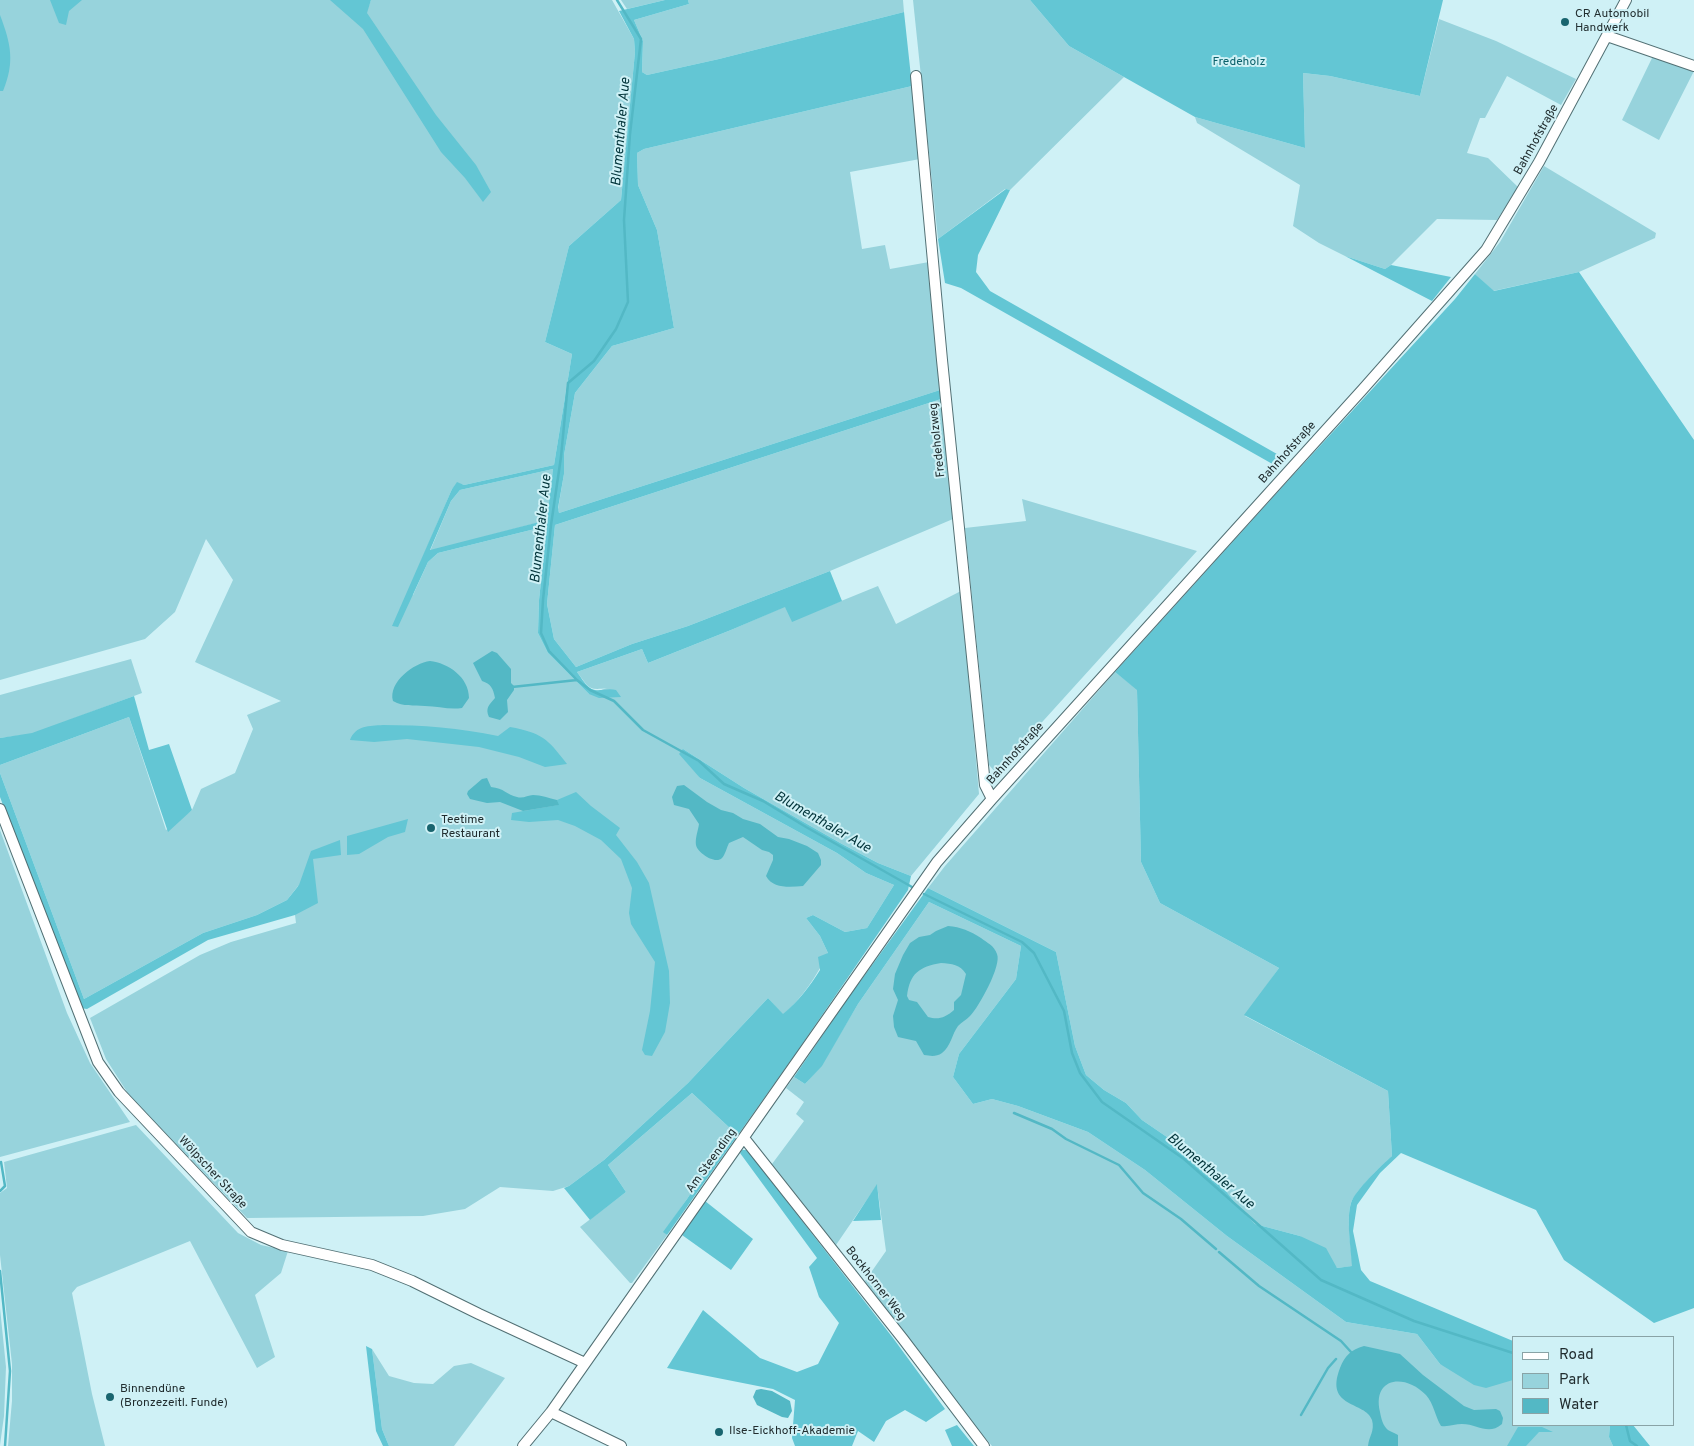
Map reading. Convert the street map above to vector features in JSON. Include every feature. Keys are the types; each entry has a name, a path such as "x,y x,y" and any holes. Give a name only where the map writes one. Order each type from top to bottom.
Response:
{"street":[{"name":"Bahnhofstraße","path":"918,888 937,862 992,799 1363,389 1486,250 1539,162 1626,0"},
{"path":"1607,36 1694,66"},
{"name":"Fredeholzweg","path":"916,76 942,360 985,785 992,799"},
{"name":"Wölpscher Straße","path":"0,809 98,1062 119,1092 251,1232 282,1245 372,1264 412,1280 584,1364"},
{"name":"Am Steending","path":"524,1446 551,1412 918,888"},
{"name":"Bockhorner Weg","path":"744,1138 984,1446"},
{"path":"551,1412 621,1446"}],"green space":[{"path":"0,0 339,0 366,13 371,0 612,0 634,39 635,52 621,200 569,246 545,342 572,354 554,465 464,485 457,483 452,489 407,594 413,595 428,562 438,553 547,526 539,600 538,633 548,653 589,694 607,688 596,689 589,687 577,672 642,649 648,663 786,606 792,621 878,586 896,624 961,591 979,794 911,876 878,863 842,844 744,788 683,749 700,778 837,853 866,873 894,885 867,928 845,932 813,915 806,918 820,936 828,953 814,978 797,1001 783,1015 768,998 688,1083 604,1160 569,1186 553,1191 500,1187 465,1209 423,1216 247,1218 129,1095 106,1059 90,1018 200,955 231,942 296,923 298,886 287,900 257,915 203,933 84,999 0,773 0,765 129,717 166,830 192,810 201,789 235,773 253,729 247,715 281,701 195,662 233,580 206,539 175,612 145,639 0,680"},
{"path":"50,0 82,0 69,11 66,25 59,23"},
{"path":"330,0 371,0 367,13 436,115 476,165 491,192 483,202 465,178 441,152 363,29"},
{"path":"621,0 665,0 627,9"},
{"path":"665,0 688,0 689,4 634,20 643,41 642,72 647,75 719,59 904,12 912,86 644,149 637,153 638,185 657,230 674,328 612,346 575,393 564,455 564,474 558,508 559,513 940,390 941,399 555,525 547,604 554,639 576,667 632,644 688,626 830,571 842,601 792,622 785,607 648,663 642,649 577,672 592,689 616,690 621,697 599,698 589,694 548,653 538,633 539,600 547,526 438,553 428,562 398,627 392,626 452,489 457,482 464,485 554,465 572,354 545,342 569,246 621,200 635,52 634,39 619,11","holes":["553,469 547,520 430,550 451,501 460,490"]},
{"path":"688,0 903,0 904,12 719,59 647,75 642,72 643,41 634,20 689,4"},
{"path":"913,0 1030,0 1069,46 1124,77 1010,190 1005,189 938,239"},
{"name":"Fredeholz","path":"1030,0 1443,0 1420,96 1330,76 1303,73 1305,148 1195,117 1069,46"},
{"path":"0,15 7,35 10,53 9,71 3,91 0,91"},
{"path":"1439,19 1496,41 1576,79 1561,105 1507,76 1485,118 1480,118 1467,153 1488,158 1518,187 1497,220 1437,219 1385,269 1345,256 1319,243 1293,226 1300,185 1197,123 1195,117 1305,148 1303,73 1330,76 1420,96"},
{"path":"1653,56 1694,71 1659,140 1622,120"},
{"path":"912,86 920,159 850,172 862,249 885,245 890,269 929,262 940,390 559,513 558,509 564,474 564,455 575,393 612,346 674,328 657,230 638,185 637,153 644,149"},
{"path":"1544,166 1656,233 1655,238 1579,272 1493,291 1475,274 1500,242"},
{"path":"1006,189 1010,190 978,255 976,272 990,291 1284,458 1276,466 961,288 945,283 938,239"},
{"path":"1345,256 1385,269 1391,265 1451,277 1432,301"},
{"path":"1579,272 1694,440 1694,1308 1654,1323 1564,1260 1536,1210 1401,1153 1380,1173 1357,1205 1353,1231 1361,1270 1370,1281 1512,1341 1512,1380 1486,1388 1474,1385 1440,1364 1417,1334 1346,1322 1227,1236 1145,1170 1088,1132 1018,1106 992,1099 973,1104 953,1077 959,1054 1016,979 1021,946 929,902 858,1004 822,1066 805,1084 794,1077 846,1001 928,888 1056,952 1075,1046 1086,1075 1104,1090 1126,1103 1142,1120 1205,1163 1235,1203 1255,1224 1300,1236 1326,1248 1337,1268 1352,1266 1349,1225 1351,1203 1363,1185 1392,1156 1388,1091 1244,1015 1279,968 1160,903 1141,862 1137,690 1115,672 1455,299 1475,274 1494,291"},
{"path":"941,399 953,519 830,571 688,626 632,644 576,667 554,639 547,604 555,525"},
{"path":"553,469 548,520 430,551 451,501 460,490"},
{"path":"1022,499 1197,551 996,773 989,765 965,528 1026,521"},
{"path":"131,659 142,693 32,734 0,738 0,695"},
{"path":"1115,672 1137,689 1141,862 1160,903 1279,968 1245,1016 1388,1091 1392,1156 1363,1185 1351,1203 1349,1225 1353,1266 1337,1268 1300,1236 1255,1224 1235,1203 1205,1163 1142,1120 1126,1103 1104,1090 1086,1075 1075,1046 1056,952 928,888 945,866"},
{"path":"134,696 149,750 169,744 192,810 168,832 129,717 0,765 0,738 32,733"},
{"path":"383,725 441,728 498,736 510,727 521,729 537,734 549,742 567,764 545,767 519,757 479,747 407,739 374,742 350,740 359,729"},
{"path":"683,749 744,788 842,844 878,863 911,876 908,890 796,1053 667,1235 663,1232 732,1130 692,1093 608,1165 626,1192 590,1220 564,1188 604,1160 688,1083 768,998 783,1014 799,999 820,970 818,957 828,953 820,936 806,918 813,915 845,932 867,928 894,885 866,873 837,853 700,778 679,754"},
{"path":"0,773 84,999 203,933 257,915 287,900 299,885 311,851 340,840 341,855 313,859 318,903 295,915 208,940 87,1009 80,1008 0,797"},
{"path":"576,792 620,828 616,835 637,862 649,883 669,971 670,1003 665,1032 652,1056 645,1055 642,1050 650,1011 655,962 631,924 629,913 632,888 621,859 601,840 575,826 558,820 529,822 511,820 512,813 558,805 557,800"},
{"path":"408,819 405,832 388,837 359,854 347,855 347,836"},
{"path":"0,830 67,1013 90,1063 130,1122 0,1157"},
{"path":"929,902 1021,946 1016,979 959,1054 953,1077 973,1104 992,1099 1018,1106 1088,1132 1145,1170 1227,1236 1346,1322 1417,1334 1440,1364 1512,1380 1512,1426 1610,1426 1609,1437 1613,1446 992,1446 964,1413 865,1281 886,1251 877,1185 836,1245 772,1164 804,1121 796,1114 804,1102 786,1088 794,1077 805,1084 821,1066 858,1004"},
{"path":"692,1093 732,1130 664,1232 667,1235 632,1283 630,1283 580,1227 626,1192 608,1165"},
{"path":"136,1125 238,1233 261,1245 288,1251 281,1273 255,1295 275,1357 257,1368 190,1241 77,1287 72,1293 92,1394 105,1446 8,1446 12,1401 12,1364 0,1255 0,1193 7,1188 4,1162"},
{"path":"742,1150 747,1150 893,1338 945,1409 926,1422 905,1410 886,1421 874,1442 858,1431 852,1446 795,1446 792,1438 795,1400 773,1389 667,1368 703,1310 760,1358 797,1372 818,1364 839,1323 819,1297 809,1267 817,1258 740,1153"},
{"path":"877,1184 881,1220 853,1221"},
{"path":"705,1201 753,1239 731,1270 682,1235"},
{"path":"0,1308 6,1367 4,1416 0,1445"},
{"path":"366,1346 372,1349 382,1429 389,1446 383,1446 376,1431"},
{"path":"372,1349 389,1376 414,1383 433,1384 454,1366 471,1363 505,1378 454,1446 389,1446 382,1429"},
{"path":"957,1425 974,1446 952,1446 945,1430"},
{"path":"1610,1426 1634,1426 1650,1446 1613,1446 1609,1437"},
{"path":"1518,1427 1542,1427 1553,1432 1539,1432 1526,1446 1507,1446"}],"water":[{"path":"492,651 497,653 511,669 511,683 514,686 514,690 507,700 508,712 500,720 489,717 489,705 495,698 490,685 482,681 473,663"},
{"path":"430,661 450,668 461,678 468,690 469,698 462,708 453,709 409,705 393,701 392,694 398,681 417,665"},
{"path":"487,778 491,787 514,796 521,798 533,795 542,796 557,800 559,805 523,811 500,802 487,803 470,799 467,794 468,791 482,779"},
{"path":"684,785 721,810 760,824 778,837 807,846 818,853 821,865 803,886 787,887 773,883 766,876 773,860 773,855 743,837 729,843 723,857 719,860 707,857 696,845 699,824 689,809 674,805 672,797 677,786"},
{"path":"948,926 969,931 992,946 996,951 998,959 989,986 974,1011 958,1026 945,1050 936,1056 931,1056 924,1055 916,1041 898,1037 894,1027 893,1016 898,1000 893,989 895,974 910,943 919,937 930,935","holes":["941,963 958,966 966,974 961,995 954,1002 954,1010 948,1015 941,1018 928,1017 917,1002 909,1000 907,996 908,988 917,972"]},
{"path":"1364,1346 1400,1354 1423,1375 1464,1406 1474,1410 1496,1409 1500,1411 1503,1418 1502,1424 1492,1429 1468,1424 1441,1426 1426,1395 1409,1383 1392,1382 1381,1391 1379,1400 1380,1412 1382,1422 1388,1430 1398,1435 1398,1446 1368,1446 1373,1424 1372,1420 1368,1414 1348,1402 1337,1391 1340,1368 1346,1356 1355,1349"},
{"path":"756,1390 772,1391 790,1401 792,1411 788,1418 757,1405 753,1397"}],"waterway":[{"name":"Blumenthaler Aue","path":"617,0 641,39 630,134 624,220 628,302 616,329 594,361 568,383 561,457 551,525 541,633 549,651 577,680 590,690 614,701 643,730 699,761 724,784 763,801 912,887"},
{"path":"512,687 577,680"},
{"name":"Blumenthaler Aue","path":"924,894 1022,942 1034,953 1064,1011 1072,1053 1080,1073 1102,1102 1184,1159 1321,1280 1414,1321 1512,1353"},
{"path":"1014,1113 1052,1129 1066,1139 1119,1165 1143,1193 1181,1219 1216,1249"},
{"path":"0,1191 5,1186 1,1162"},
{"path":"1219,1252 1259,1286 1341,1341 1351,1352"},
{"path":"0,1271 10,1371 5,1446"},
{"path":"1301,1415 1328,1368 1336,1359"},
{"name":"Blumenthaler Aue","path":"1626,1426 1630,1441 1637,1446"}],"place":[{"name":"CR Automobil Handwerk","path":"1565,22"},
{"name":"Teetime Restaurant","path":"431,828"},
{"name":"Binnendüne (Bronzezeitl. Funde)","path":"110,1397"},
{"name":"Ilse-Eickhoff-Akademie","path":"719,1432"}]}
